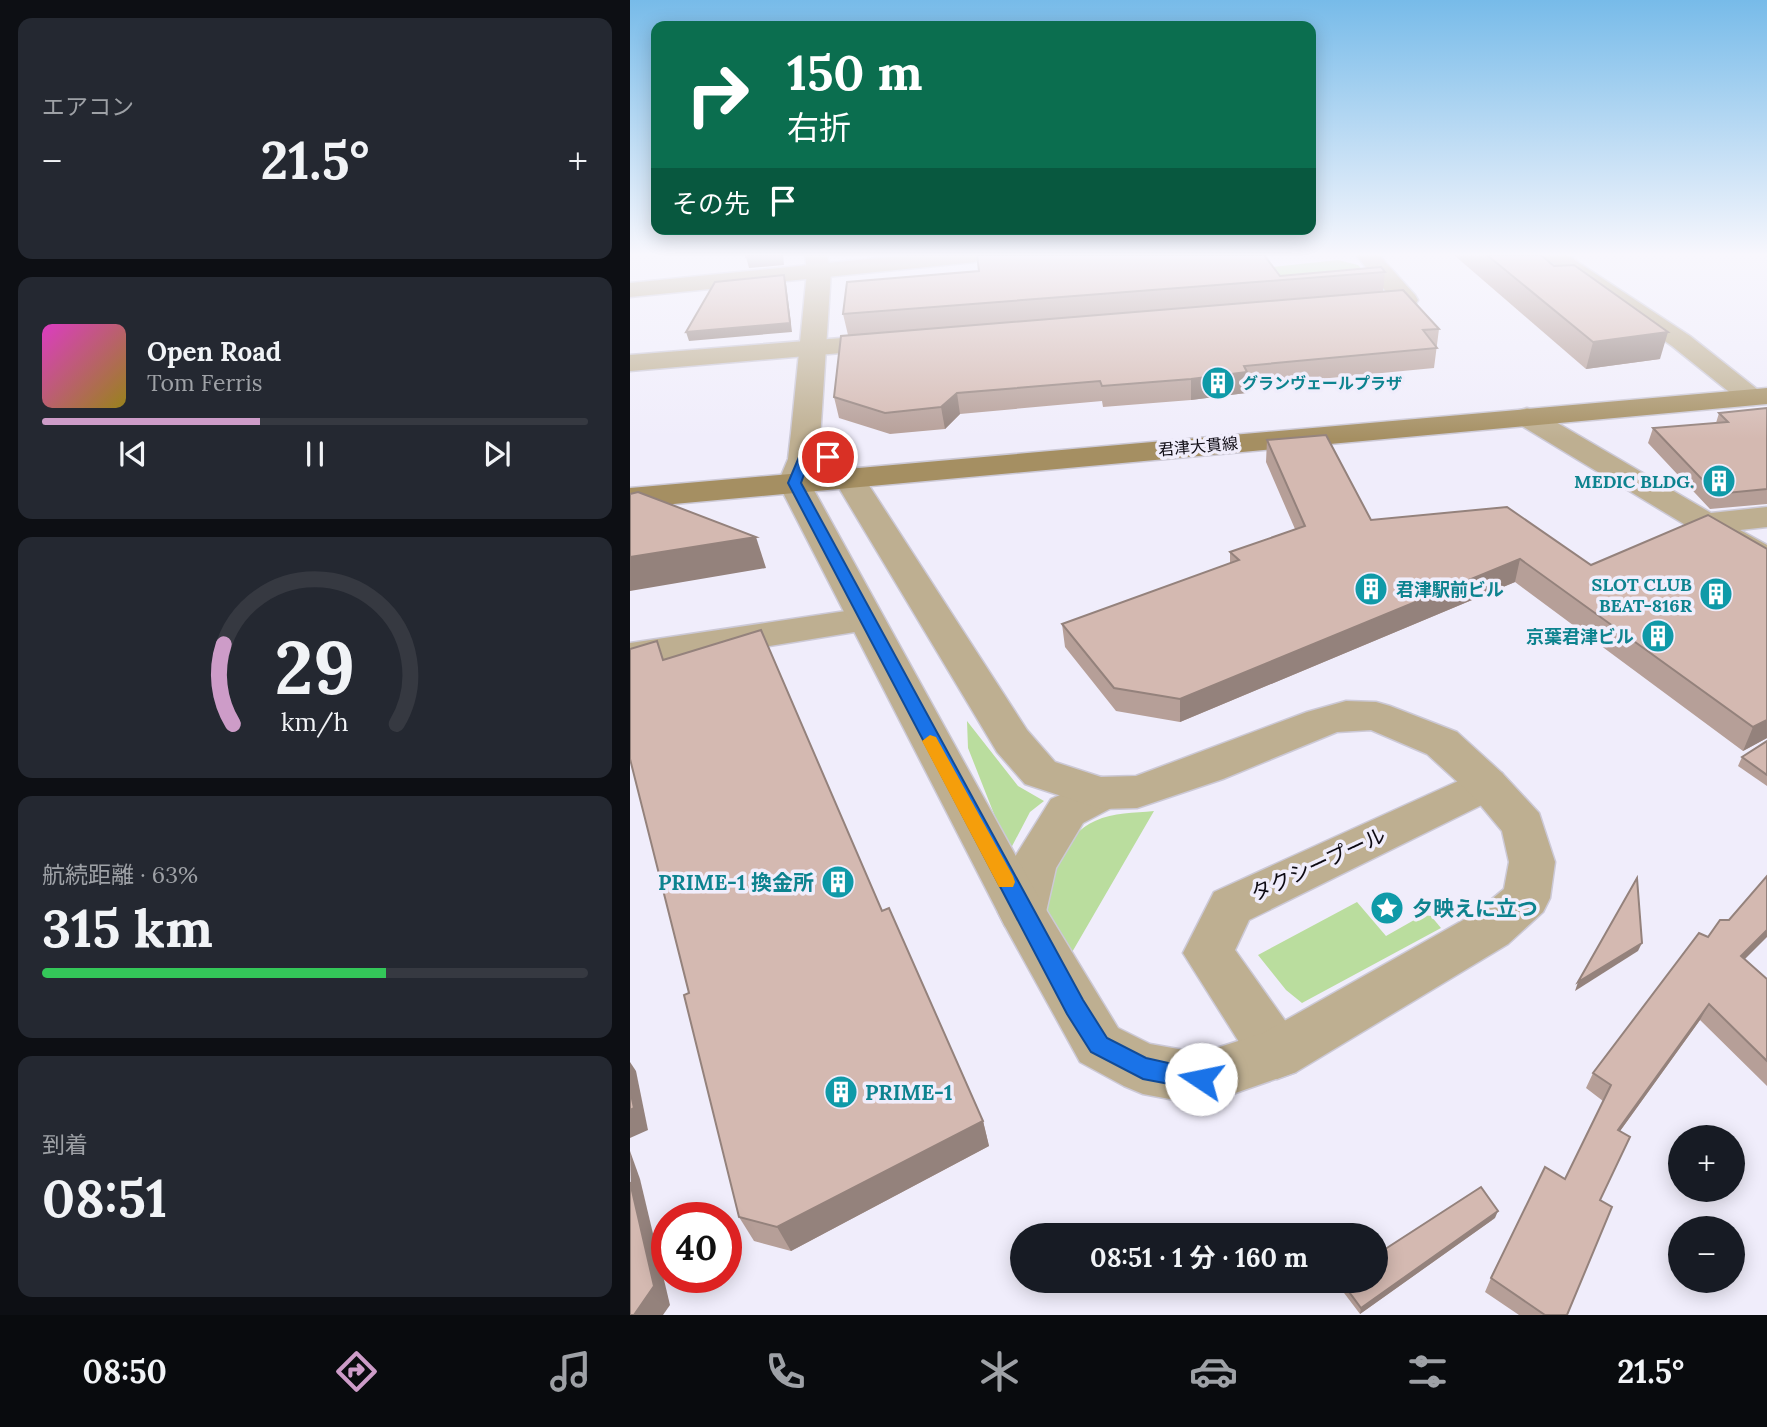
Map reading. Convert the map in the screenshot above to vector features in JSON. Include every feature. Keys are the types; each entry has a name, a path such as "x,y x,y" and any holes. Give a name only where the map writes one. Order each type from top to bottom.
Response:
{"main road":[{"name":"君津大貫線","path":"630,473 799,471 848,477 1528,416 1755,388"},
{"name":"君津大貫線","path":"630,498 799,471 1290,415 1755,388"}],"street":[{"path":"815,316 799,471 866,620 1022,912 1099,1045 1143,1068 1201,1079 1277,1054 1490,929 1526,898 1532,862 1523,825 1487,784 1442,743 1376,716 1346,715 1322,722 1209,768 1137,792 1101,793 1040,774 1012,741 848,477"},
{"path":"1646,316 1755,388"},
{"path":"630,363 918,340"},
{"path":"1528,416 1767,560"},
{"path":"1707,523 1767,517"},
{"path":"630,656 866,620"},
{"name":"タクシープール","path":"1277,1054 1208,953 1231,906 1487,784"},
{"path":"1022,912 1033,865 1067,811 1101,793"}],"green space":[{"path":"967,721 1018,786 1044,801 1030,812 1009,852 968,748"},
{"path":"1154,811 1071,954 1053,929 1047,912 1048,886 1058,859 1074,836 1095,821 1117,814"},
{"path":"1357,902 1386,936 1423,915 1431,916 1441,928 1302,1003 1286,990 1258,955"}],"building":[{"path":"695,316 789,316 790,323 686,332"},
{"path":"1081,316 1427,316 1439,329 1423,330 1437,348 1244,366 1247,372 1191,379 1102,386 1100,381 957,393 941,407 885,413 834,397 841,336"},
{"path":"1562,316 1646,316 1668,332 1593,342"},
{"path":"1767,408 1767,489 1716,494 1653,428 1728,422 1719,413"},
{"path":"1326,435 1371,520 1507,507 1591,565 1708,515 1767,549 1767,720 1753,727 1520,559 1180,699 1114,688 1062,624 1239,560 1230,552 1305,526 1267,440"},
{"path":"638,492 756,537 630,557 630,494"},
{"path":"761,630 882,911 889,908 983,1121 777,1227 742,1218 742,1202 735,1202 684,995 689,993 630,759 630,649 657,641 663,660"},
{"path":"1767,741 1767,775 1742,757"},
{"path":"1767,876 1767,930 1741,956 1767,979 1767,1061 1709,1004 1618,1130 1630,1137 1600,1200 1612,1207 1567,1315 1545,1315 1491,1278 1545,1167 1565,1179 1611,1085 1593,1073 1699,933 1708,937 1720,920 1729,920"},
{"path":"1637,878 1642,943 1578,982"},
{"path":"630,1090 634,1108 630,1110"},
{"path":"630,1182 651,1273 651,1290 634,1315 630,1315"},
{"path":"1481,1187 1498,1211 1388,1289 1388,1247"},
{"path":"1350,1293 1382,1293 1361,1308"}],"slow traffic":[{"path":"930,741 1006,882"}],"place":[{"name":"グランヴェールプラザ","path":"1218,383"},
{"name":"MEDIC BLDG.","path":"1719,481"},
{"name":"君津駅前ビル","path":"1371,589"},
{"name":"SLOT CLUB BEAT-816R","path":"1716,594"},
{"name":"京葉君津ビル","path":"1658,636"},
{"name":"PRIME-1 換金所","path":"838,882"},
{"name":"夕映えに立つ","path":"1387,908"},
{"name":"PRIME-1","path":"841,1092"}],"route":[{"path":"828,457 803,460 794,483 1075,1007 1099,1045 1143,1068 1201,1079"}]}
